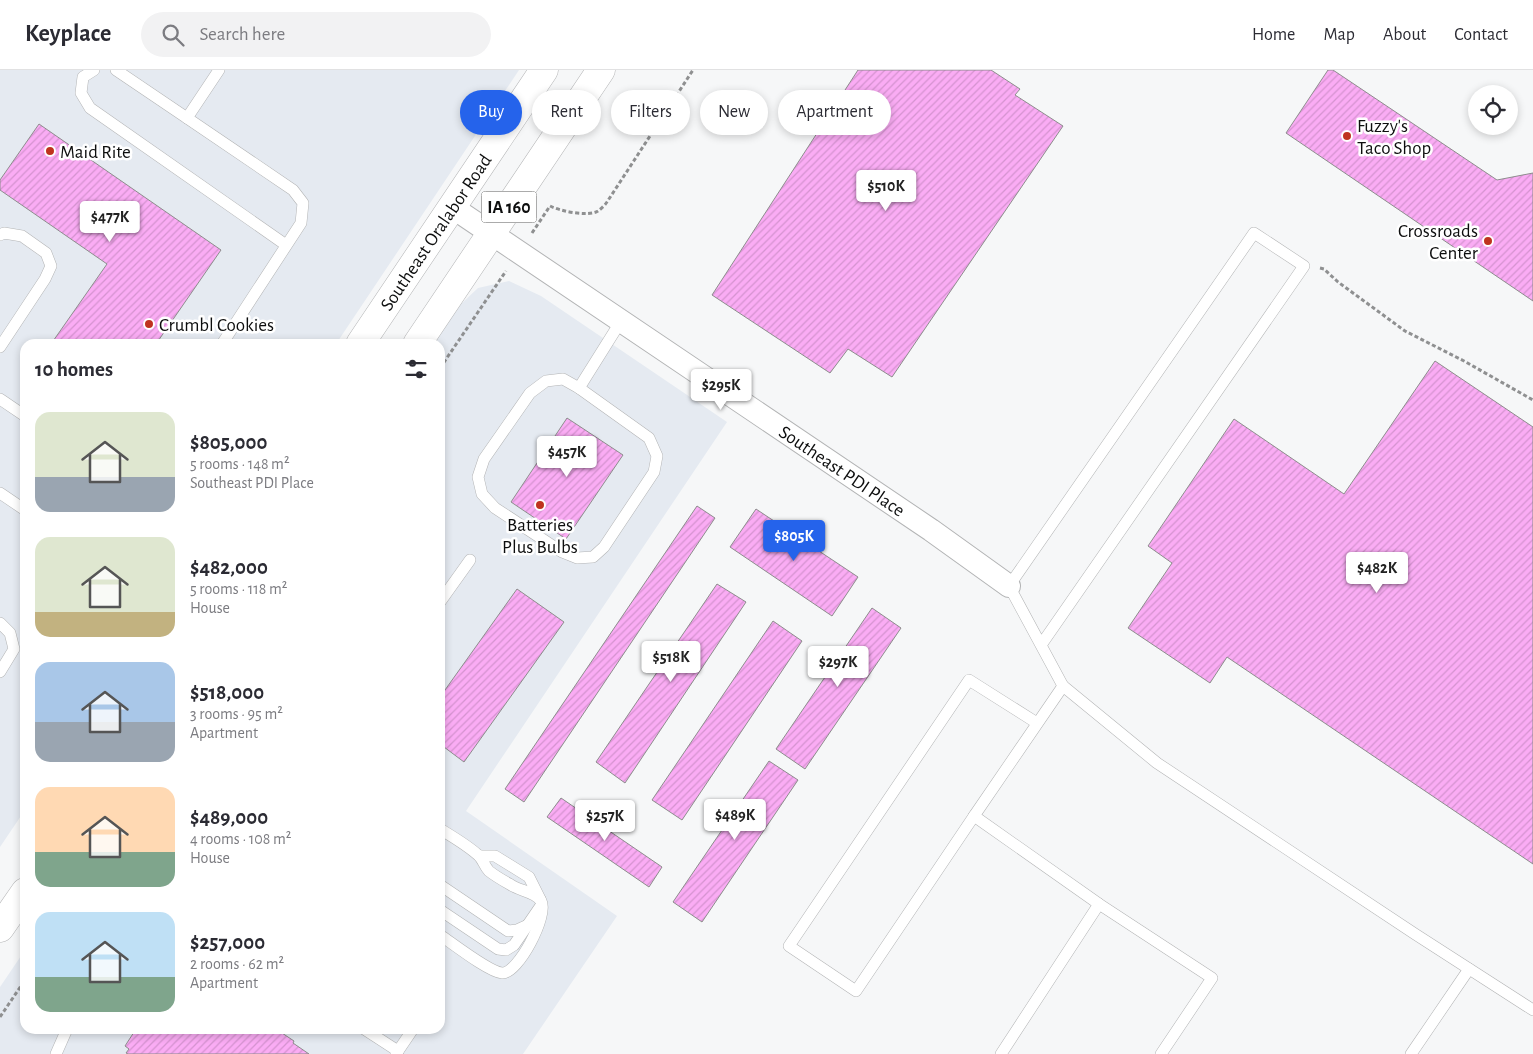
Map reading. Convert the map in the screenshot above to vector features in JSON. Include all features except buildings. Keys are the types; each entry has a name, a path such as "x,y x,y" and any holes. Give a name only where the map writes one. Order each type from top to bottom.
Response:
{"main road":[{"name":"Southeast Oralabor Road","path":"363,339 544,70"},
{"name":"IA 160","path":"420,339 601,70"},
{"path":"0,928 20,899"}],"street":[{"name":"Southeast PDI Place","path":"452,207 931,530 1009,586"}],"lane":[{"path":"94,70 83,77 82,93 90,108 286,245"},
{"path":"116,70 293,190 303,203 301,222 225,339"},
{"path":"187,118 219,70"},
{"path":"0,235 4,233 22,236 46,252 50,266 46,279 0,347"},
{"path":"1041,645 1304,266 1254,233 1009,586 1062,686 1157,763 1533,1010"},
{"path":"579,388 622,321"},
{"path":"563,379 579,388 649,438 657,456 654,472 604,547 593,557 577,558 562,552 495,508 482,494 478,476 484,459 530,393 546,381 563,379"},
{"path":"0,399 20,413"},
{"path":"0,493 20,507"},
{"path":"445,595 470,560"},
{"path":"0,623 10,633 14,649 0,672"},
{"path":"1037,723 969,680 789,946 856,991 1062,686"},
{"path":"974,816 1099,904 1212,978 1161,1054"},
{"path":"445,832 480,856 488,870 520,890 532,893 541,901"},
{"path":"445,938 487,967 499,973 506,973 514,968 538,927 541,901 529,877 495,856 480,856"},
{"path":"445,888 508,931 528,926"},
{"path":"445,913 498,949 506,950 514,945 528,926 541,901"},
{"path":"1001,1054 1099,904"},
{"path":"1411,1054 1469,969"},
{"path":"56,1054 64,1034"},
{"path":"371,1034 397,1053 410,1034"}],"path":[{"path":"445,361 550,206 557,210 589,214 598,211 608,202 693,70"},
{"path":"1304,266 1324,268 1338,282 1405,331 1464,361 1533,400"},
{"path":"0,1017 20,987"}],"shaded area":[{"path":"0,70 519,70 506,90 460,90 460,135 476,135 339,339 20,339 20,817 0,847"},
{"path":"509,281 541,296 727,422 466,811 617,916 523,1054 0,1054 0,987 20,957 20,1034 445,1034 445,339 437,339 460,305 478,288"}],"place":[{"name":"Fuzzy's Taco Shop","path":"1347,136"},
{"name":"Maid Rite","path":"50,151"},
{"name":"Crossroads Center","path":"1488,241"},
{"name":"Crumbl Cookies","path":"149,324"},
{"name":"Batteries Plus Bulbs","path":"540,505"}]}
